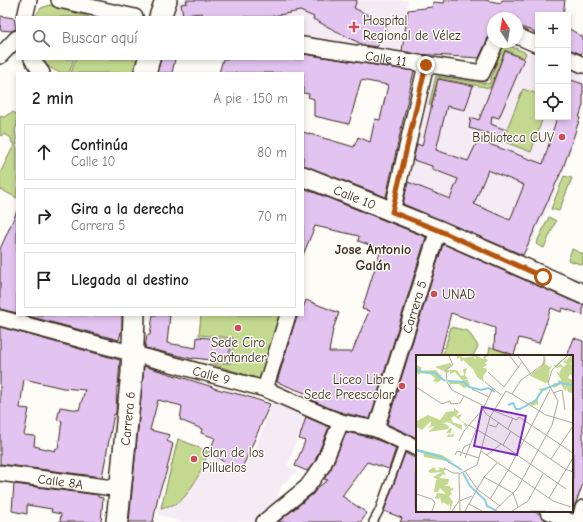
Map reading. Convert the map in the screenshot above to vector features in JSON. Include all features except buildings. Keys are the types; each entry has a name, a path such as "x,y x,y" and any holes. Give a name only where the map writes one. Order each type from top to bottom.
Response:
{"main road":[{"path":"160,16 166,0"},
{"path":"145,72 149,60"},
{"name":"Carrera 6","path":"117,522 133,354 134,316"}],"street":[{"path":"25,16 29,0"},
{"path":"60,0 131,16"},
{"path":"0,56 16,39"},
{"path":"523,39 535,44"},
{"name":"Calle 11","path":"304,45 482,73 493,48"},
{"path":"571,59 583,65"},
{"path":"33,60 41,72"},
{"path":"392,212 426,65"},
{"name":"Calle 10","path":"304,176 438,230 583,294"},
{"name":"Carrera 5","path":"376,429 438,230"},
{"path":"266,389 288,316"},
{"name":"Calle 9","path":"0,318 266,389 341,422 376,429 410,445"},
{"path":"264,522 307,487 323,464 341,422"},
{"name":"Calle 8A","path":"0,473 121,489"},
{"path":"579,522 583,508"},
{"path":"550,512 571,522"}],"lane":[{"path":"372,522 410,445"}],"shaded area":[{"name":"Hospital Regional de Vélez","path":"179,0 408,0 400,53 304,37 304,16 187,16 175,13"},
{"path":"500,48 518,48 535,56 535,120 571,120 571,68 583,72 583,110 564,170 546,212 523,259 402,206 434,75 488,82"},
{"name":"Clan de los Pilluelos","path":"273,401 306,413 288,465 298,471 282,485 279,491 277,503 255,522 180,522 158,514 178,437 208,450 208,452 227,468 241,475 256,448"}],"green space":[{"path":"50,5 86,16 36,16 41,8"},
{"path":"502,48 515,48 526,53 524,58 505,50 490,88 438,78 431,105 429,105 436,76 489,84"},
{"path":"42,60 74,60 69,72 60,72 54,70"},
{"path":"76,60 137,60 132,72 71,72"},
{"path":"523,89 535,93 535,120 542,120 531,152 502,141"},
{"path":"12,112 16,114 16,145 12,143 11,138 5,134 0,136 0,116 4,117"},
{"path":"14,145 16,146 16,197 0,189 0,173"},
{"path":"564,176 572,178 559,211 551,209"},
{"path":"549,217 556,221 544,248 536,244"},
{"path":"572,249 583,254 583,265 568,260"},
{"name":"Sede Ciro Santander","path":"201,316 283,316 263,374 258,379 209,363 231,363 233,338 199,335"},
{"path":"451,327 468,331 478,346 474,355 443,355"},
{"path":"490,347 514,355 488,355"},
{"path":"178,439 207,451 206,456 197,478 183,499 175,504 161,508"}],"place":[{"name":"Hospital Regional de Vélez","path":"354,27"},
{"name":"Biblioteca CUV","path":"562,137"},
{"name":"UNAD","path":"434,294"},
{"name":"Sede Ciro Santander","path":"238,328"},
{"name":"Liceo Libre Sede Preescolar","path":"402,386"},
{"name":"Clan de los Pilluelos","path":"194,459"}],"district":[{"name":"Jose Antonio Galán","path":"373,258"}],"route":[{"path":"426,65 392,212 438,230 543,277"}]}
